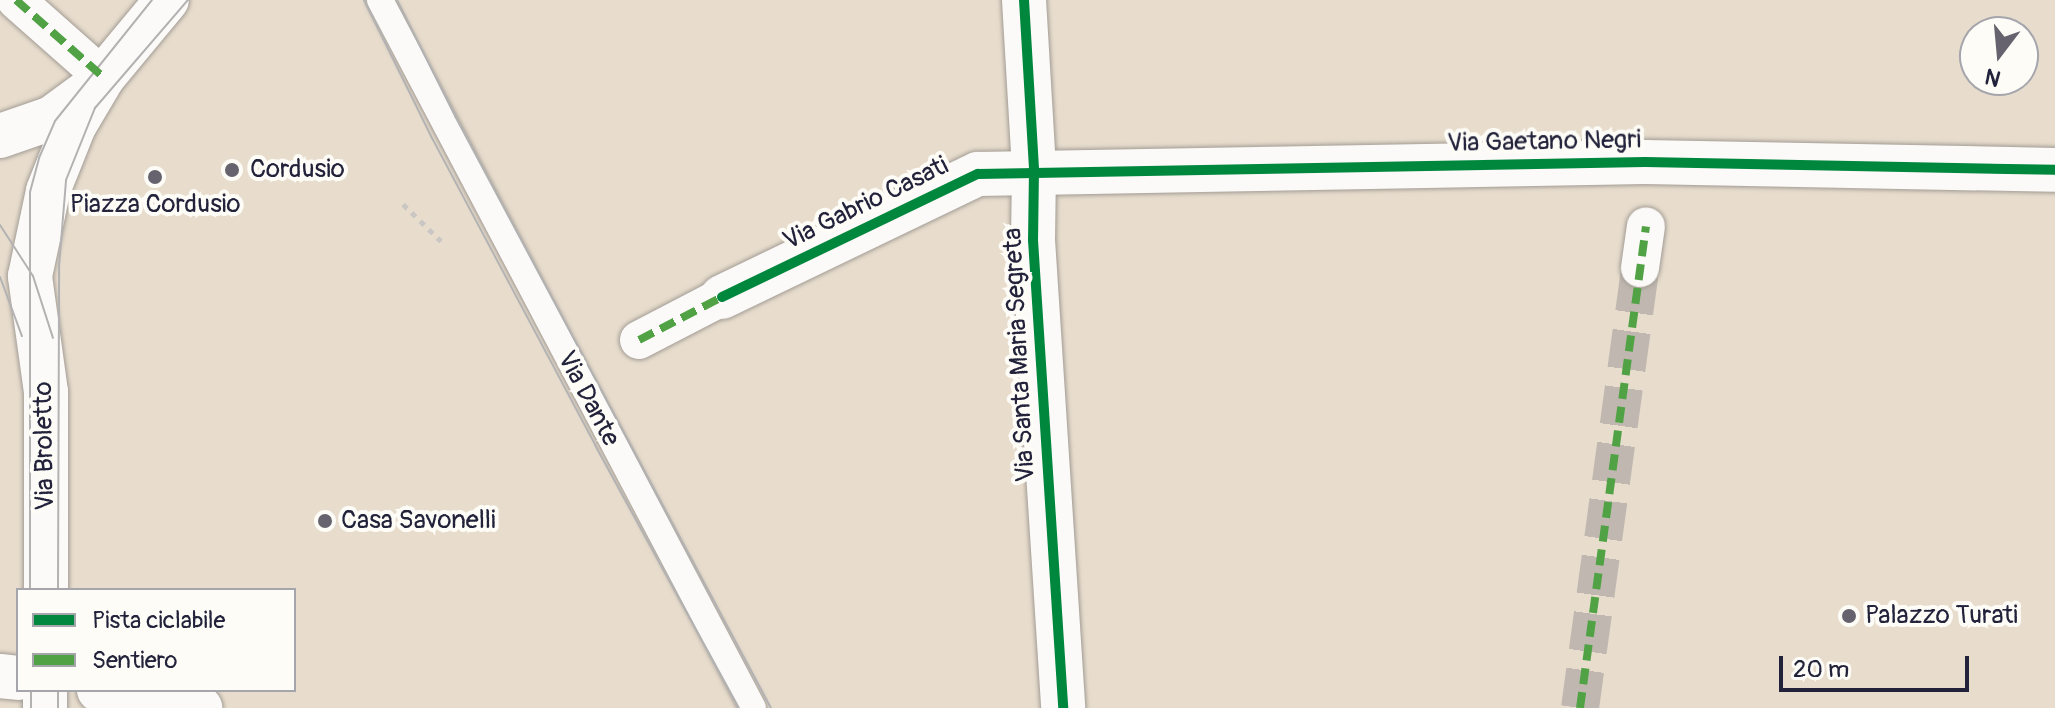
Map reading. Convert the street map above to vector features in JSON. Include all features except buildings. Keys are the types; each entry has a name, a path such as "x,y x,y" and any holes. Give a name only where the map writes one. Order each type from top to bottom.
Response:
{"street":[{"path":"16,0 103,77"},
{"path":"0,136 52,118 83,98 167,0"},
{"name":"Via Santa Maria Segreta","path":"1024,0 1034,170 1033,240 1063,708"},
{"path":"22,275 56,166 74,126 103,77"},
{"name":"Via Gaetano Negri","path":"1034,170 1645,162 2055,170"},
{"name":"Via Gabrio Casati","path":"639,340 978,174 1034,170"},
{"path":"1640,268 1646,226"},
{"name":"Via Broletto","path":"22,275 46,392 46,588"},
{"path":"110,692 200,708"}],"lane":[{"name":"Via Dante","path":"380,0 753,708"}],"path":[{"path":"403,204 441,241"}],"tunnel":[{"path":"1580,708 1640,268"}],"tram line":[{"path":"30,588 30,192 39,158 55,121 152,0"},
{"path":"58,588 59,266 66,180 95,108 188,0"},
{"path":"364,0 432,138 739,708"},
{"path":"397,0 455,116 771,708"},
{"path":"0,225 33,276 53,338"},
{"path":"0,277 22,336"},
{"path":"31,692 31,708"},
{"path":"58,692 58,708"}],"marked path":[{"path":"16,0 103,77"},
{"path":"1580,708 1646,226"},
{"path":"639,340 722,297"}],"cycle path":[{"path":"1024,0 1034,170 1033,240 1063,708"},
{"path":"722,297 978,174 1645,162 2055,170"}],"place":[{"name":"Cordusio","path":"232,170"},
{"name":"Piazza Cordusio","path":"155,177"},
{"name":"Casa Savonelli","path":"325,521"},
{"name":"Palazzo Turati","path":"1849,616"}]}
